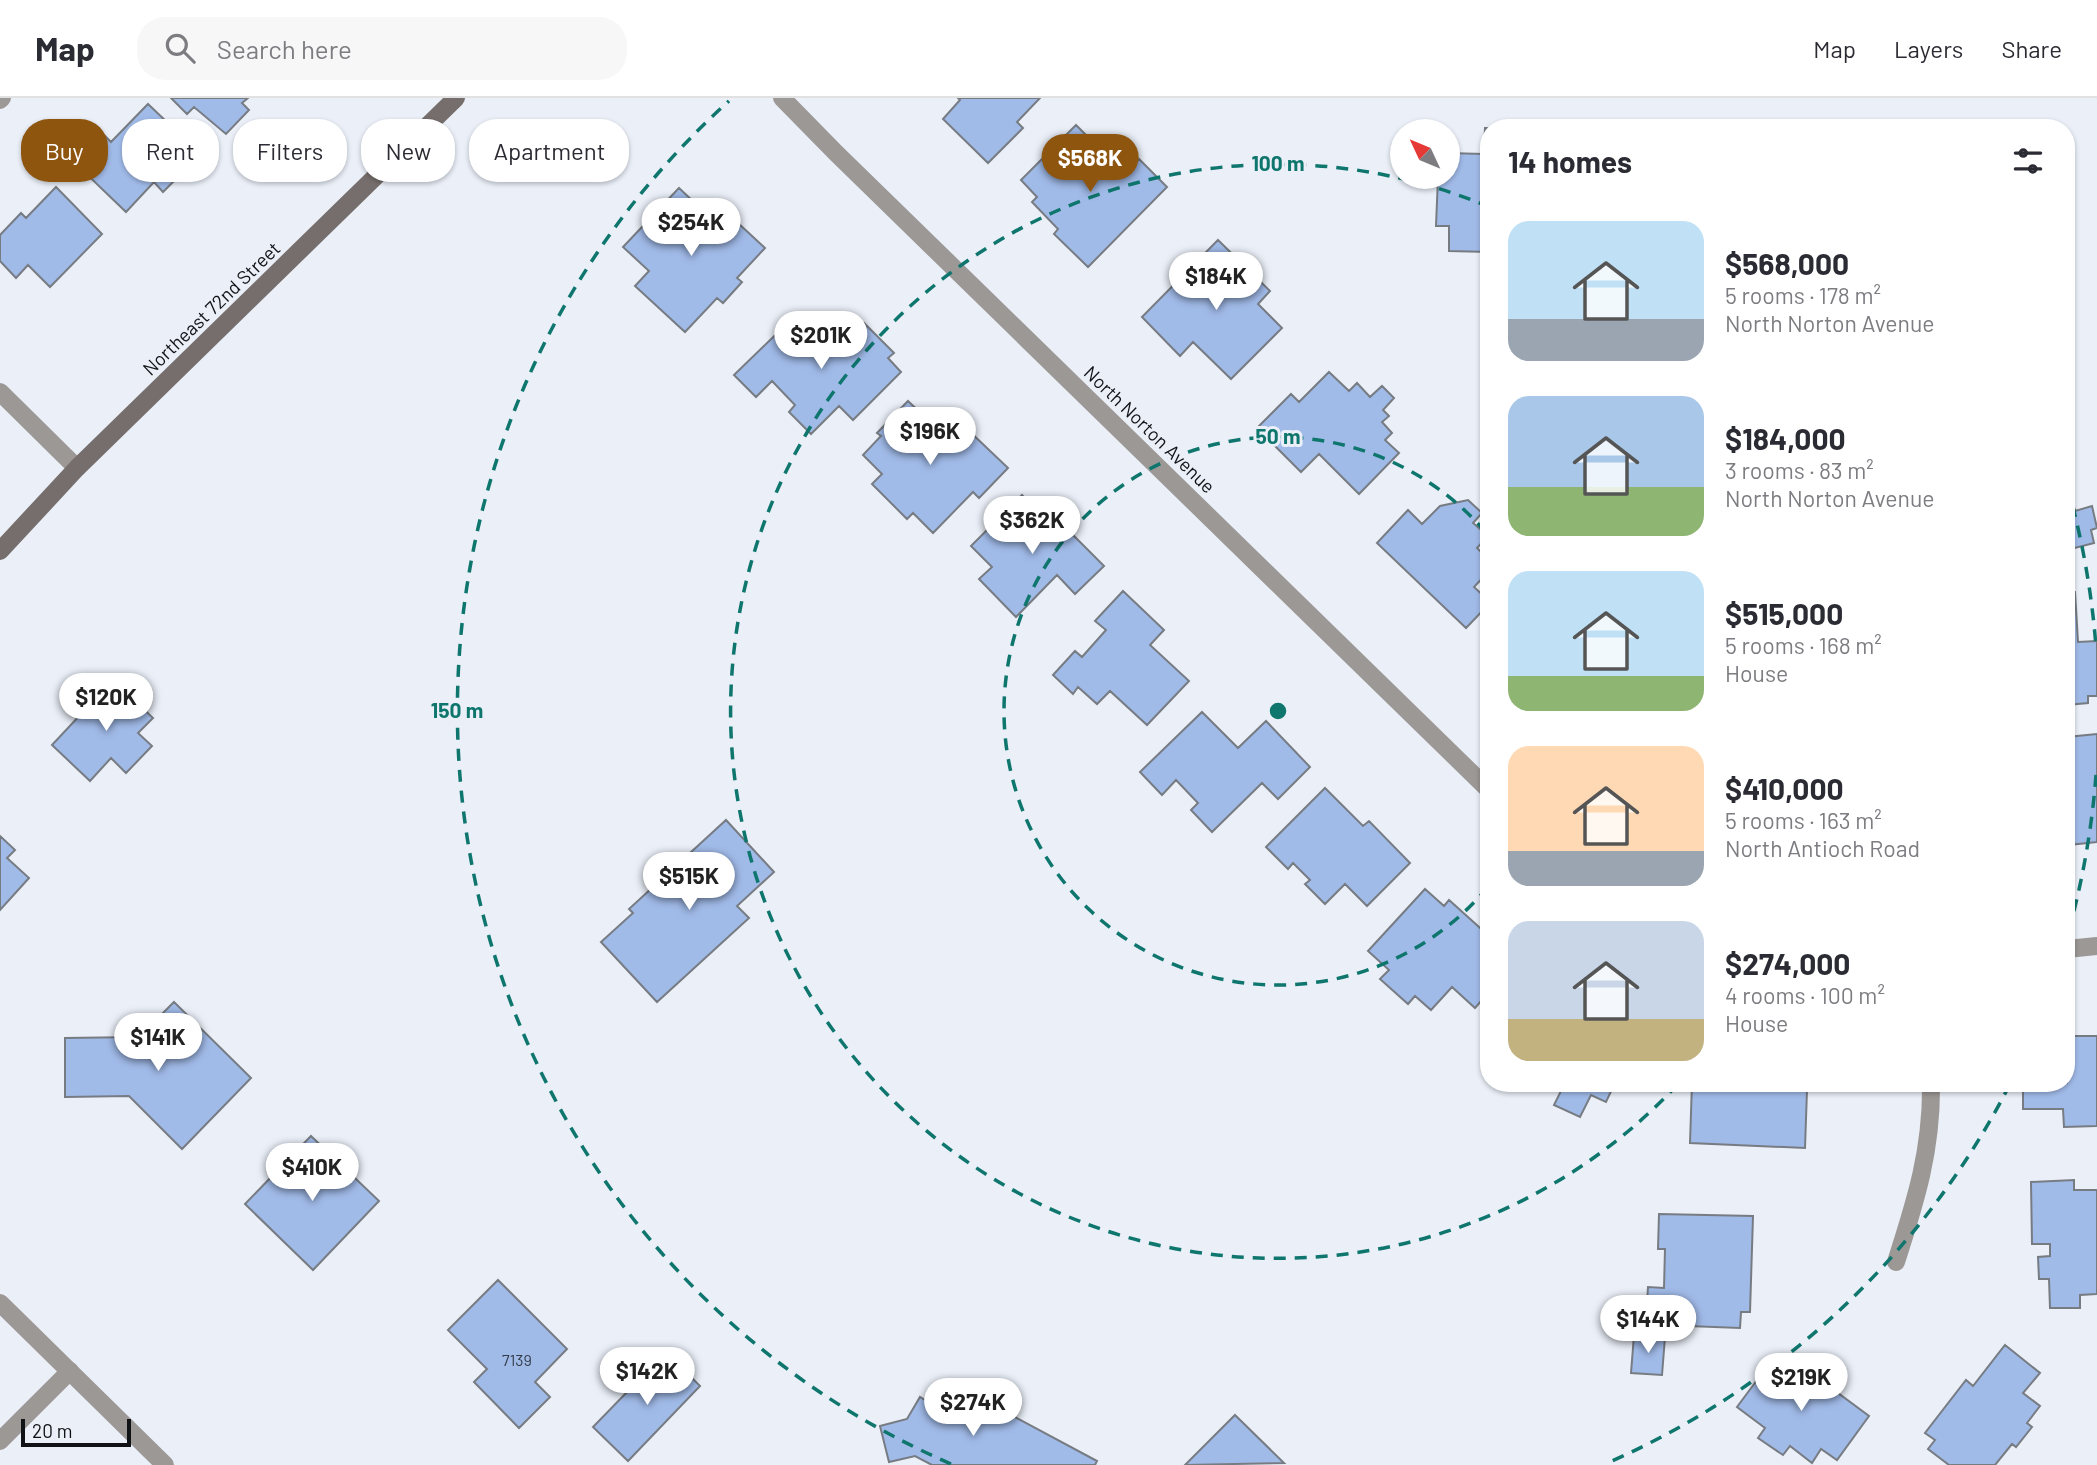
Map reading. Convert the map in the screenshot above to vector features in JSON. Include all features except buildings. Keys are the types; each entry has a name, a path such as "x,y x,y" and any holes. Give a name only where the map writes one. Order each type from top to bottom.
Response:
{"main road":[{"name":"Northeast 72nd Street","path":"0,551 77,468 456,98"}],"street":[{"name":"North Norton Avenue","path":"782,98 1480,781"},
{"path":"0,392 77,468"},
{"path":"2075,948 2097,946"},
{"path":"1896,1262 1922,1181 1932,1114 1931,1092"},
{"path":"0,1303 165,1465"},
{"path":"0,1441 70,1371"}]}
